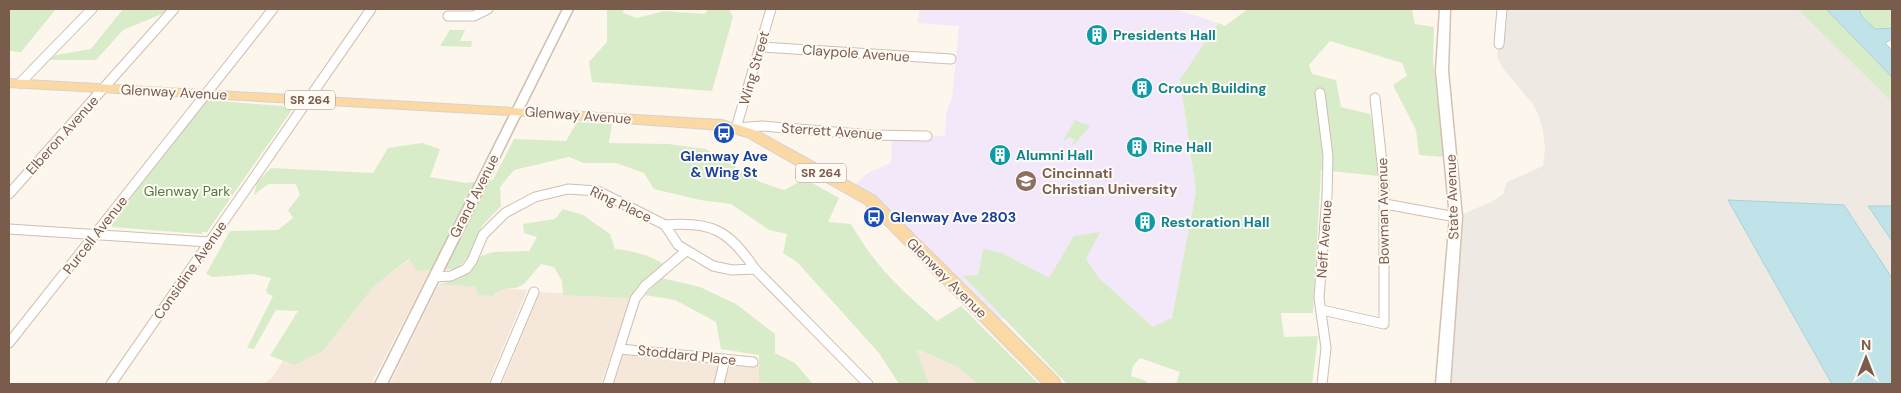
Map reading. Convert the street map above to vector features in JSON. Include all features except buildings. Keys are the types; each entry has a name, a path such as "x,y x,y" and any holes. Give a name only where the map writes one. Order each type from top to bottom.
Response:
{"main road":[{"name":"State Avenue","path":"1443,384 1456,217 1442,71 1444,9"},
{"name":"Glenway Avenue","path":"14,83 517,111 722,125 736,128 752,134 870,200 1053,384"}],"street":[{"path":"14,83 92,9"},
{"name":"Elberon Avenue","path":"9,194 174,9"},
{"name":"Purcell Avenue","path":"9,343 273,9"},
{"name":"Considine Avenue","path":"111,384 371,9"},
{"path":"448,16 468,17 484,13 488,9"},
{"name":"Grand Avenue","path":"380,384 568,9"},
{"name":"Wing Street","path":"736,128 771,9"},
{"path":"1499,44 1502,9"},
{"name":"Claypole Avenue","path":"761,47 951,58"},
{"name":"Neff Avenue","path":"1320,93 1328,156 1327,196 1319,298 1326,348 1322,384"},
{"name":"Bowman Avenue","path":"1322,310 1384,324 1385,204 1382,141 1375,98"},
{"name":"Sterrett Avenue","path":"736,128 762,126 871,135 927,136"},
{"name":"Ring Place","path":"434,277 450,276 466,269 474,258 482,236 497,220 529,200 557,190 579,187 598,191 665,225 698,225 725,234 740,246 755,269 868,384"},
{"path":"1385,204 1456,217"},
{"name":"Ring Place","path":"665,225 672,238 686,251 720,268 737,270 755,269"},
{"path":"9,229 209,242"},
{"path":"608,384 635,299 640,292 686,251"},
{"path":"495,384 534,292"},
{"name":"Stoddard Place","path":"620,349 753,362"},
{"path":"719,384 725,359"}],"shaded area":[{"name":"Cincinnati Christian University","path":"920,9 1175,9 1218,23 1180,79 1196,191 1168,340 1098,277 992,324 849,189 868,173 891,163 892,135 945,136 946,114 952,98 959,26 917,23"},
{"path":"1502,9 1826,9 1892,77 1892,384 1443,384 1456,217 1491,202 1503,194 1507,182 1543,166 1545,149 1543,130 1538,114 1532,103 1502,67 1497,57"},
{"path":"410,259 417,271 430,271 371,384 262,384 271,379 283,361 295,365 323,351 374,286"},
{"path":"439,284 527,290 488,384 390,384"},
{"path":"540,292 631,298 601,384 502,384"},
{"path":"915,349 958,367 978,384 929,384"},
{"path":"624,353 721,361 715,384 614,384"},
{"path":"730,363 759,365 759,382 774,384 724,384"}],"green space":[{"path":"9,9 56,9 21,52 9,51"},
{"path":"123,9 167,9 162,14 123,30 96,60 49,60 56,55 91,49"},
{"path":"607,9 624,9 623,13 637,18 665,11 705,14 708,9 729,9 733,17 712,91 592,82 589,62 607,42"},
{"path":"1248,9 1414,9 1412,11 1415,24 1434,27 1433,60 1444,157 1419,155 1416,130 1393,85 1407,76 1402,63 1330,41 1309,65 1312,74 1336,80 1341,107 1370,114 1377,142 1378,176 1321,170 1313,313 1281,313 1284,337 1318,336 1312,384 1176,384 1180,372 1140,358 1133,366 1131,376 1146,381 1148,384 1067,384 963,276 978,275 983,249 1002,253 1049,278 1074,236 1100,232 1086,259 1098,277 1153,327 1172,318 1196,191 1180,79 1218,23 1225,26"},
{"path":"1798,9 1826,9 1892,77 1892,102"},
{"path":"1859,9 1892,9 1892,28 1875,29 1862,17"},
{"path":"450,30 465,30 460,41 472,41 471,47 440,46"},
{"name":"Glenway Park","path":"207,100 294,107 207,232 202,232 202,234 112,227 112,222"},
{"path":"1075,120 1090,126 1074,145 1072,144 1075,140 1070,137 1063,141"},
{"path":"577,122 612,124 609,143 668,144 706,149 760,182 784,190 805,179 839,198 828,222 851,224 879,265 912,299 937,321 961,306 1039,384 978,384 958,367 916,349 929,384 899,384 879,353 797,262 783,253 787,234 769,230 731,204 700,200 654,189 644,173 616,163 584,163 569,157 514,170 500,187 501,206 482,226 469,256 457,269 417,271 409,259 374,286 323,351 295,365 270,356 298,311 276,310 254,349 247,348 273,296 268,294 266,290 271,278 253,274 213,277 206,274 230,231 278,230 293,218 288,210 300,195 296,184 268,184 254,195 257,182 271,168 373,173 388,148 422,143 440,149 430,177 466,183 493,180 514,139 566,141"},
{"path":"563,209 583,215 610,234 615,249 641,254 665,265 631,298 563,295 562,281 554,267 541,264 521,285 503,289 493,296 479,295 475,287 439,284 453,281 463,276 481,256 493,252 529,251 537,237 524,233 523,224 555,219"},
{"path":"662,278 700,287 736,304 775,334 775,353 795,363 813,384 759,382 759,355 721,349 716,322 675,300 645,295"}],"water":[{"path":"1826,9 1859,9 1862,17 1875,29 1892,28 1892,39 1885,43 1892,50 1892,77"},
{"path":"1728,200 1844,205 1892,278 1892,384 1832,384"},
{"path":"1868,206 1892,206 1892,241"}],"place":[{"name":"Presidents Hall","path":"1097,35"},
{"name":"Crouch Building","path":"1142,88"},
{"name":"Glenway Ave & Wing St","path":"724,133"},
{"name":"Rine Hall","path":"1137,147"},
{"name":"Alumni Hall","path":"1000,155"},
{"name":"Cincinnati Christian University","path":"1026,181"},
{"name":"Glenway Ave 2803","path":"874,217"},
{"name":"Restoration Hall","path":"1145,222"}]}
